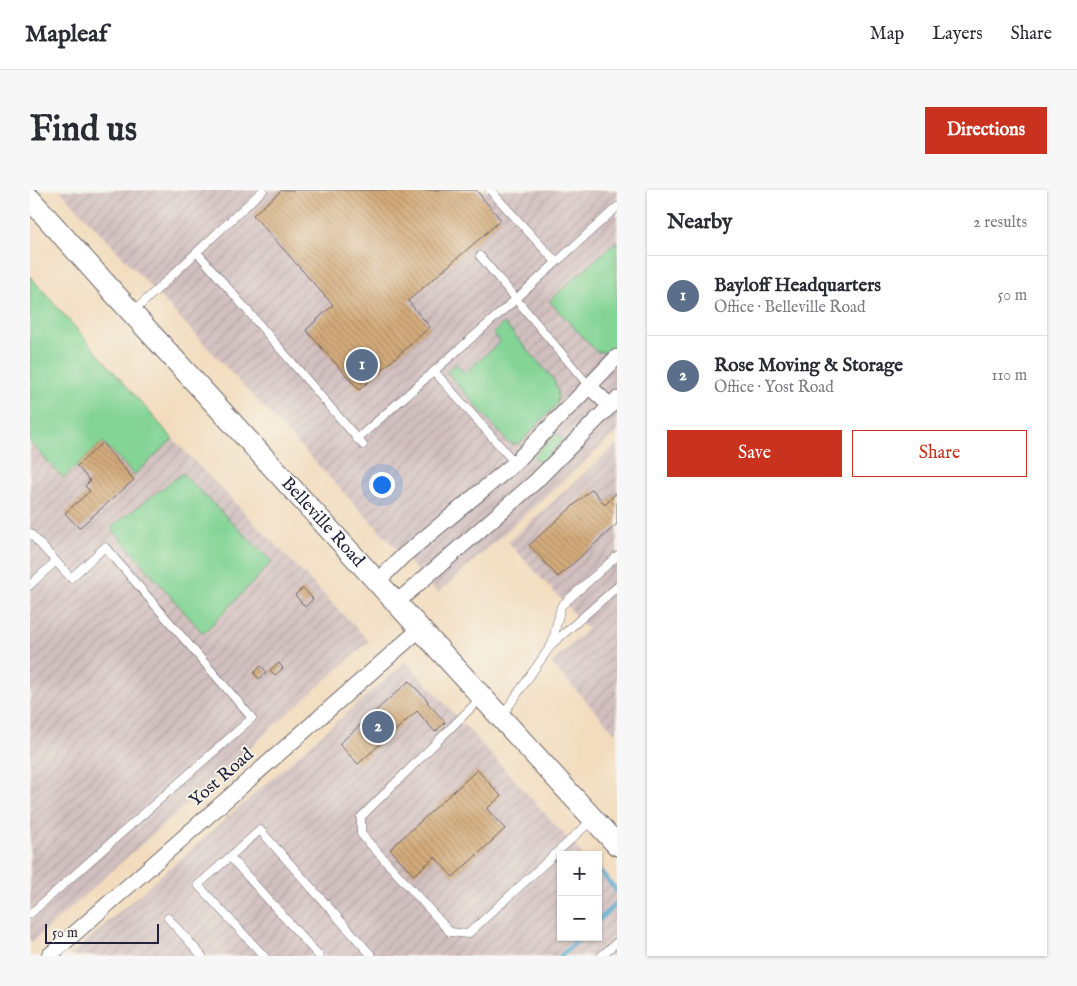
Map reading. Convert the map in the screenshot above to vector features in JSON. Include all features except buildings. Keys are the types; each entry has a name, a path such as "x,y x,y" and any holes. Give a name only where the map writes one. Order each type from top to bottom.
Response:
{"main road":[{"name":"Belleville Road","path":"30,199 617,845"}],"street":[{"path":"377,582 403,556 515,463 617,357"},
{"path":"396,603 535,482 614,402 589,386"},
{"path":"515,463 535,482"},
{"name":"Yost Road","path":"49,956 420,629"}],"lane":[{"path":"133,312 262,190"},
{"path":"490,190 556,262"},
{"path":"197,252 360,442 434,371 617,207"},
{"path":"480,256 589,386"},
{"path":"434,371 515,463"},
{"path":"30,533 71,578 105,547 252,718 30,914"},
{"path":"552,644 561,606 617,556"},
{"path":"30,585 56,562"},
{"path":"501,718 552,644 617,587"},
{"path":"482,697 362,817 361,834 450,932 468,934 593,818"},
{"path":"264,956 198,885 260,830 372,956"},
{"path":"230,857 319,956"},
{"path":"168,918 202,956"},
{"path":"601,956 616,944"}],"shaded area":[{"path":"60,190 617,190 617,432 438,593"},
{"path":"173,439 369,641 30,944 30,442 63,478 103,441 134,475"},
{"path":"617,444 617,735 551,663 588,629 508,542"},
{"path":"406,661 579,851 557,851 557,941 602,941 602,876 617,892 617,956 69,956"}],"green space":[{"path":"617,241 617,344 609,352 597,352 549,301"},
{"path":"30,276 173,439 134,475 103,442 63,478 30,442"},
{"path":"504,323 554,380 558,391 557,404 519,444 508,442 447,372 455,363 465,373 500,342 493,333"},
{"path":"557,433 563,440 541,463 533,456"},
{"path":"183,473 272,562 204,633 112,529 112,526"}],"waterway":[{"path":"602,873 617,891"},
{"path":"602,917 617,903"},
{"path":"561,956 577,941"}],"place":[{"name":"Bayloff Headquarters","path":"362,365"},
{"name":"Rose Moving & Storage","path":"378,727"}]}
